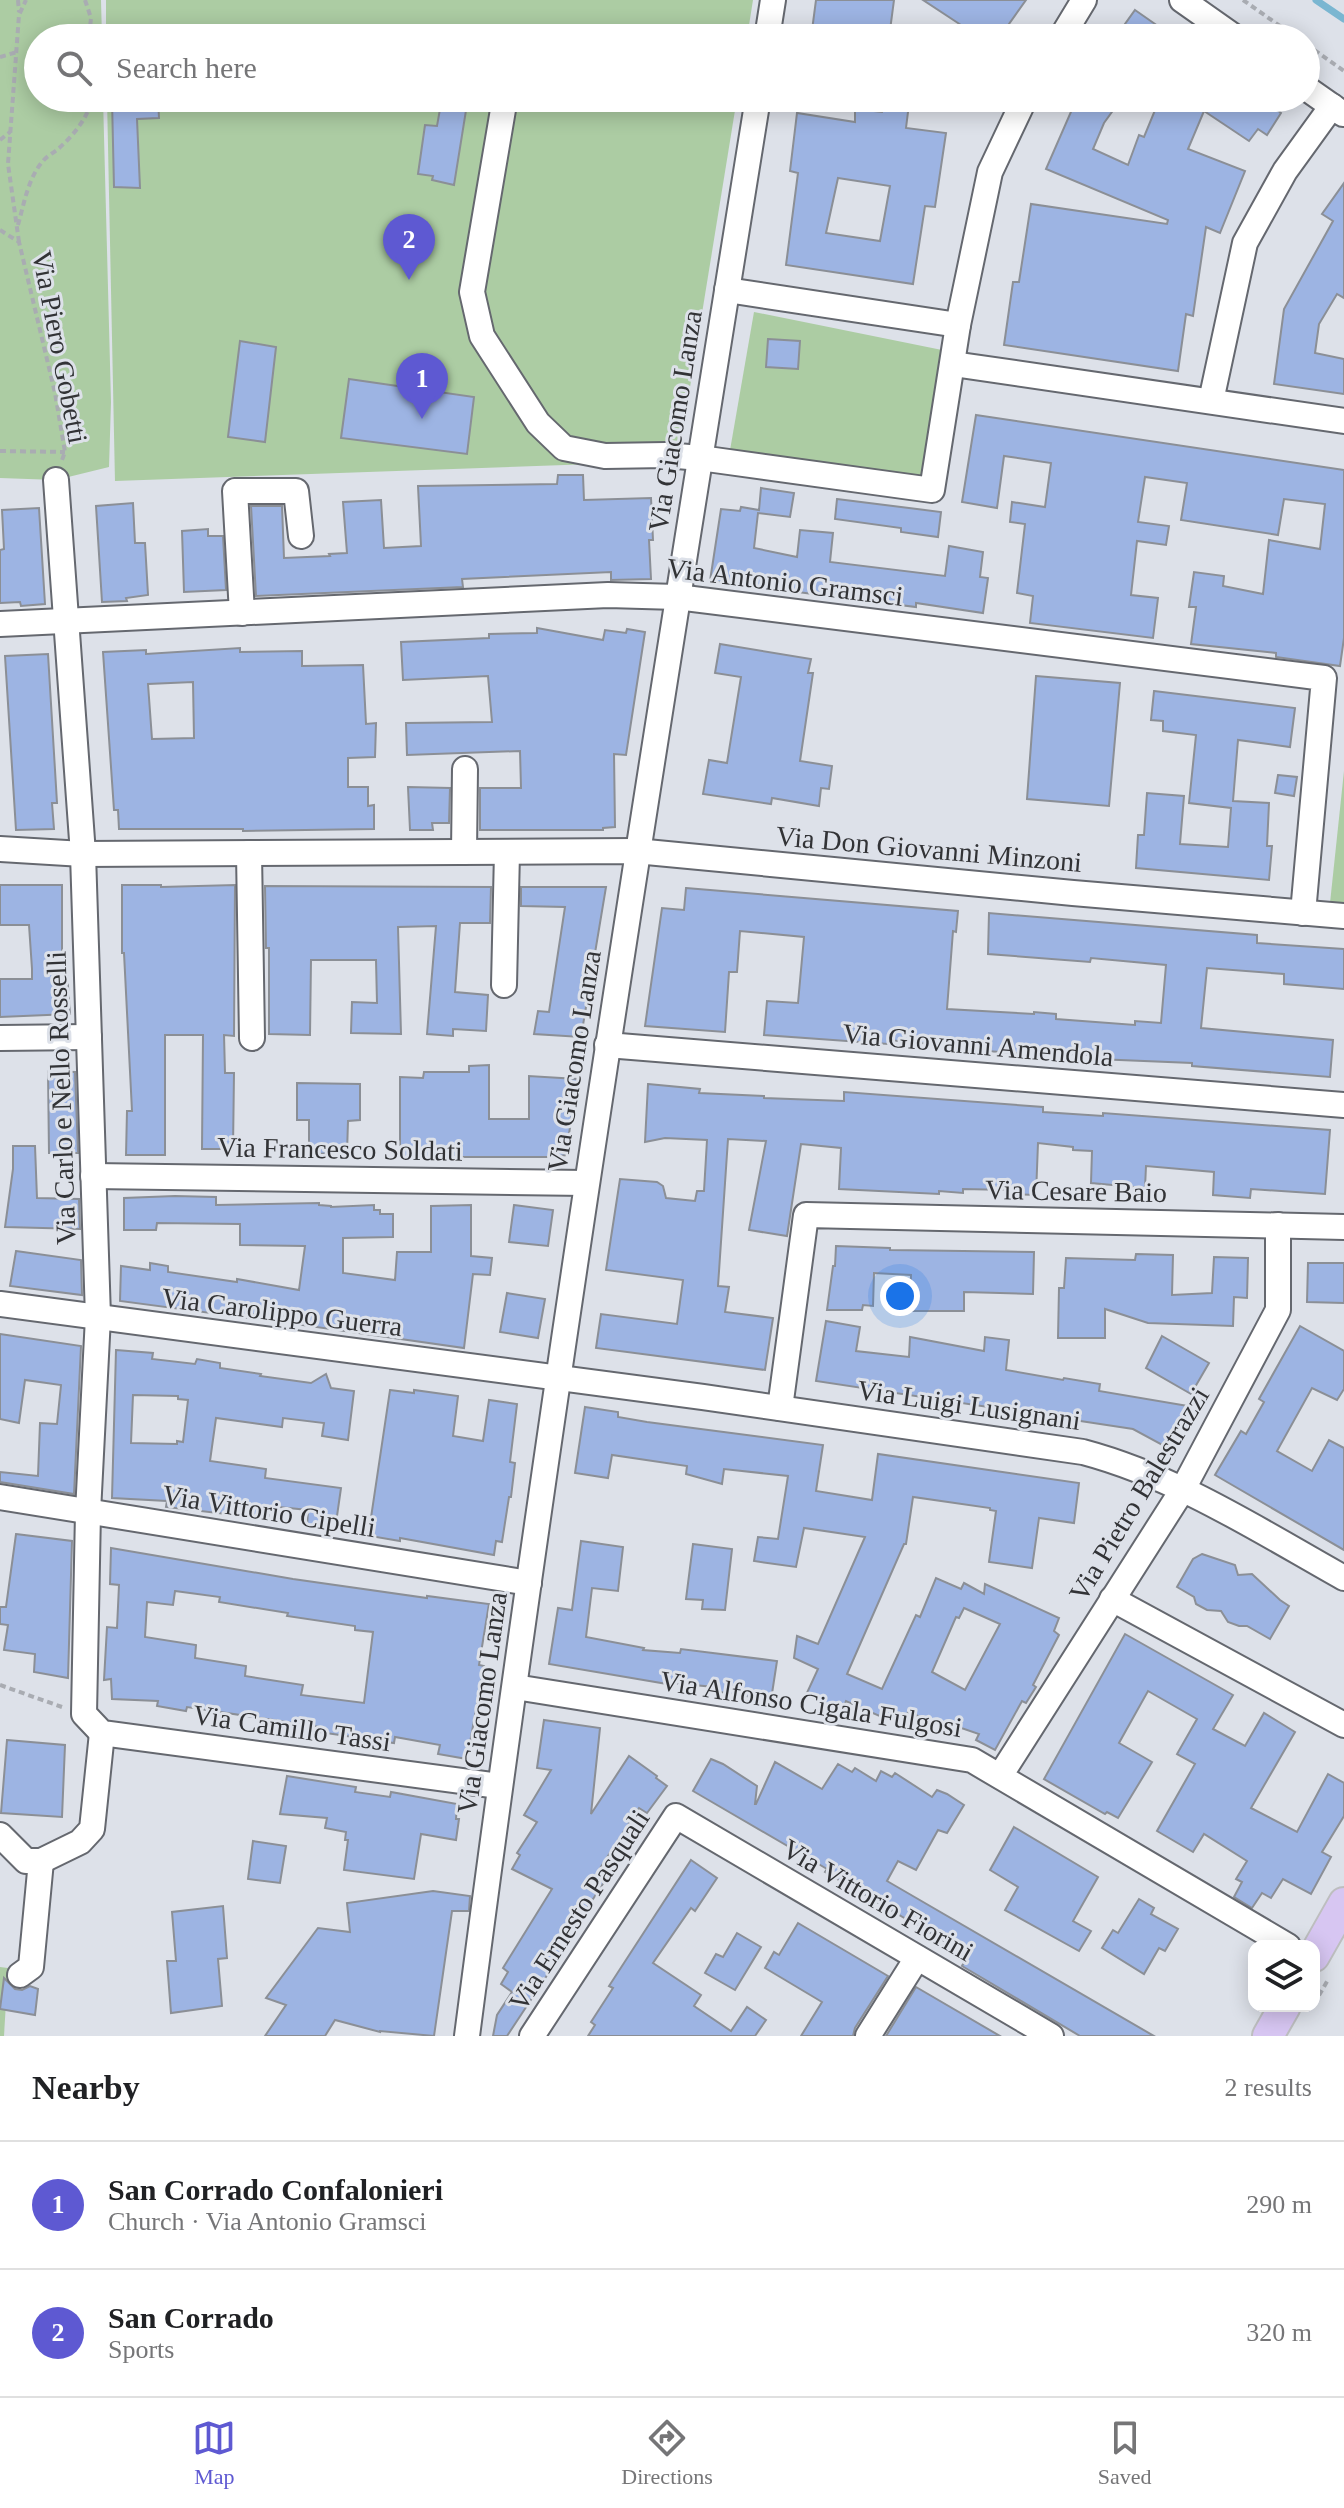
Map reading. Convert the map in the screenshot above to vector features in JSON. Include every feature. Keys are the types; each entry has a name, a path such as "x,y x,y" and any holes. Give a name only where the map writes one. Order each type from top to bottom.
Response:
{"main road":[{"path":"1320,1945 1344,1903"}],"street":[{"path":"769,24 773,0"},
{"path":"1069,24 1084,0"},
{"path":"1182,0 1216,24"},
{"path":"1211,401 1245,243 1285,171 1338,110 1320,98"},
{"path":"503,112 472,292 482,336 538,423 564,448 605,456 700,458 932,490 958,325 990,172 1018,112"},
{"name":"Via Giacomo Lanza","path":"467,2036 499,1786 586,1183 636,851 756,112"},
{"path":"727,290 958,325"},
{"path":"953,364 1344,421"},
{"name":"Via Carlo e Nello Rosselli","path":"56,480 83,854 98,1317 88,1512 84,1714"},
{"path":"242,613 235,491 296,491 301,536"},
{"name":"Via Antonio Gramsci","path":"0,624 608,595 677,597 1324,678 1303,913"},
{"path":"464,852 465,769"},
{"name":"Via Don Giovanni Minzoni","path":"0,849 83,854 636,851 1344,916"},
{"path":"504,985 507,852"},
{"path":"249,853 252,1038"},
{"path":"0,1038 89,1037"},
{"name":"Via Giovanni Amendola","path":"607,1045 1344,1105"},
{"name":"Via Francesco Soldati","path":"93,1176 586,1183"},
{"name":"Via Cesare Baio","path":"780,1408 806,1215 1344,1227"},
{"name":"Via Pietro Balestrazzi","path":"1000,1776 1183,1489 1278,1310 1278,1225"},
{"name":"Via Carolippo Guerra","path":"0,1304 557,1378"},
{"name":"Via Luigi Lusignani","path":"557,1378 1083,1452 1123,1463 1183,1489 1344,1578"},
{"name":"Via Vittorio Cipelli","path":"0,1497 529,1583"},
{"path":"1112,1599 1344,1725"},
{"name":"Via Alfonso Cigala Fulgosi","path":"515,1687 972,1760 1278,1940"},
{"path":"0,1835 26,1861 41,1861 80,1842 92,1829 102,1733 84,1714"},
{"name":"Via Camillo Tassi","path":"102,1733 499,1786"},
{"name":"Via Vittorio Fiorini","path":"676,1816 1051,2036"},
{"name":"Via Ernesto Pasquali","path":"532,2036 676,1816"},
{"path":"20,1975 31,1967 41,1861"},
{"path":"868,2036 917,1958"}],"path":[{"path":"18,0 8,164 19,242"},
{"path":"19,15 26,0"},
{"path":"85,0 90,24"},
{"path":"1243,0 1277,24"},
{"path":"0,57 17,52"},
{"path":"1320,54 1344,71"},
{"path":"17,227 32,180 43,161 59,148 88,112"},
{"path":"0,140 10,132"},
{"name":"Via Piero Gobetti","path":"0,230 19,242 55,393 65,452 56,480"},
{"path":"0,451 65,452"},
{"path":"0,1685 84,1714"}],"green space":[{"path":"0,0 101,0 102,24 24,24 24,112 103,112 111,402 109,467 56,480 0,478"},
{"path":"106,0 753,0 749,24 106,24"},
{"path":"107,112 735,112 678,461 115,481"},
{"path":"754,312 947,351 926,482 729,456"},
{"path":"1344,771 1344,904 1330,903"},
{"path":"0,1967 8,1968 4,2036 0,2036"}],"building":[{"path":"816,0 894,0 891,24 813,24"},
{"path":"923,0 1026,0 1009,24 959,24"},
{"path":"1135,10 1155,24 1125,24"},
{"path":"112,112 159,112 159,118 137,119 140,188 114,187"},
{"path":"440,112 466,112 454,185 432,180 433,176 418,174 425,125 437,126"},
{"path":"855,112 908,112 906,128 946,133 935,207 925,206 913,284 786,265 798,173 790,171 797,113 855,122","holes":["838,178 890,186 880,241 826,233"]},
{"path":"1071,112 1112,112 1093,149 1128,165 1139,135 1144,137 1154,112 1204,112 1188,149 1245,171 1220,233 1206,227 1193,316 1186,314 1178,371 1004,345 1013,282 1019,282 1031,204 1167,224 1168,220 1046,169"},
{"path":"1206,112 1281,113 1267,135 1258,129 1249,141"},
{"path":"1344,183 1344,298 1337,294 1319,324 1315,353 1344,359 1344,394 1274,384 1284,309 1333,221 1322,214"},
{"path":"768,339 800,341 798,369 766,367"},
{"path":"240,341 276,347 265,442 228,437"},
{"path":"349,379 474,397 467,454 341,438"},
{"path":"976,415 1344,470 1344,638 1340,666 1276,657 1276,653 1191,644 1196,607 1189,607 1194,572 1224,576 1223,586 1263,594 1269,540 1320,549 1325,504 1284,499 1278,535 1181,520 1187,483 1145,477 1138,522 1169,526 1166,545 1137,541 1131,595 1158,598 1153,638 1030,623 1033,596 1017,593 1025,524 1010,522 1012,502 1045,507 1051,463 1004,456 997,508 962,502"},
{"path":"558,475 583,475 584,500 651,498 651,579 611,580 611,572 462,579 463,587 256,596 251,506 282,506 284,558 330,556 347,553 343,502 381,500 384,548 421,546 418,486 557,484"},
{"path":"761,488 794,493 790,517 758,513 754,548 797,557 800,530 833,533 830,562 945,576 949,546 983,552 980,577 988,578 983,613 710,581 721,509 740,511 741,507 759,510"},
{"path":"837,499 941,512 938,537 901,532 901,528 835,519"},
{"path":"133,503 135,543 145,543 148,595 126,598 127,601 102,602 96,506"},
{"path":"39,508 45,604 21,606 20,602 0,603 0,550 4,549 2,510"},
{"path":"208,529 208,536 223,536 226,590 184,592 182,531"},
{"path":"537,628 603,640 605,630 645,632 626,755 614,754 615,827 603,830 480,830 480,788 521,788 520,751 407,755 406,723 492,722 488,676 403,680 401,642 489,638 489,634 537,633"},
{"path":"720,644 811,659 808,673 813,673 800,761 832,766 829,789 821,788 819,806 772,798 771,804 703,794 709,760 727,763 741,677 715,673"},
{"path":"240,648 240,652 302,651 302,666 363,665 366,724 376,723 375,757 348,758 348,787 368,787 368,806 374,805 374,829 119,829 118,810 114,810 103,652 146,650 146,654","holes":["193,682 194,738 152,739 148,684"]},
{"path":"48,654 57,803 52,803 54,829 16,830 5,656"},
{"path":"1036,676 1120,683 1109,806 1027,799"},
{"path":"1154,691 1295,708 1290,747 1238,740 1233,801 1269,803 1267,846 1272,846 1269,880 1136,868 1138,835 1144,835 1147,793 1184,796 1180,844 1228,847 1231,808 1189,803 1196,735 1163,731 1163,721 1151,720"},
{"path":"1278,775 1297,777 1294,796 1275,793"},
{"path":"408,787 450,788 449,823 432,823 433,830 410,830"},
{"path":"0,885 62,885 62,972 67,972 70,1014 0,1017 0,979 32,979 32,969 29,925 0,925"},
{"path":"122,885 235,885 234,1036 224,1035 225,1073 234,1073 233,1149 202,1149 203,1035 165,1035 165,1155 126,1155 127,1111 132,1111 122,953"},
{"path":"265,886 491,887 490,923 460,923 455,992 488,995 486,1031 453,1029 453,1036 427,1034 436,926 398,927 401,1034 351,1033 352,1002 377,1003 376,960 311,960 310,1035 269,1034"},
{"path":"521,887 606,887 581,1037 534,1034 538,1011 549,1012 565,907 521,906"},
{"path":"686,888 958,911 956,932 953,931 947,1009 1034,1012 1056,1014 1056,1019 1135,1025 1135,1021 1161,1023 1166,965 988,954 989,913 1257,935 1257,943 1344,949 1344,989 1284,984 1284,974 1207,968 1201,1028 1333,1040 1330,1077 1192,1066 1192,1063 1096,1059 1096,1055 1054,1056 945,1048 944,1045 888,1040 888,1044 764,1035 767,1001 798,1003 804,937 740,931 737,972 729,972 725,1032 645,1026 662,908 684,910"},
{"path":"489,1065 489,1119 529,1119 529,1076 577,1079 566,1155 400,1157 400,1077 423,1078 424,1072 469,1072 469,1066"},
{"path":"48,1071 75,1072 78,1153 49,1153"},
{"path":"297,1083 360,1084 360,1120 348,1121 347,1153 309,1154 309,1120 297,1120"},
{"path":"648,1084 700,1089 699,1093 764,1098 844,1101 844,1092 1043,1107 1043,1112 1103,1116 1103,1113 1330,1130 1325,1194 1251,1189 1250,1198 1213,1195 1214,1172 1146,1166 1145,1188 1091,1183 1092,1151 1038,1143 1036,1195 1008,1194 1008,1190 963,1189 963,1193 939,1191 939,1194 839,1189 841,1148 801,1144 787,1236 749,1230 766,1141 728,1139 718,1286 729,1287 725,1312 773,1318 765,1370 596,1348 601,1314 677,1324 683,1280 606,1270 620,1179 657,1182 663,1186 666,1198 695,1201 697,1191 704,1191 707,1140 665,1138 645,1142"},
{"path":"13,1146 35,1146 37,1198 79,1199 80,1229 5,1227"},
{"path":"216,1197 216,1205 374,1205 374,1210 380,1210 380,1214 393,1214 393,1237 343,1238 343,1273 395,1280 397,1252 431,1252 431,1206 471,1205 471,1256 492,1258 490,1275 473,1274 464,1348 295,1324 295,1317 249,1314 248,1318 120,1301 121,1266 150,1270 150,1263 168,1266 168,1272 237,1282 237,1279 299,1290 305,1246 240,1245 240,1224 157,1223 156,1230 124,1230 124,1198"},
{"path":"514,1205 553,1210 548,1246 509,1242"},
{"path":"836,1246 1034,1252 1033,1294 964,1292 964,1311 910,1311 911,1275 874,1273 873,1306 863,1305 862,1310 827,1310"},
{"path":"16,1251 81,1260 82,1295 10,1286"},
{"path":"1136,1254 1173,1255 1172,1295 1212,1293 1214,1257 1248,1258 1247,1298 1234,1297 1233,1326 1148,1323 1105,1309 1105,1338 1058,1338 1059,1288 1064,1288 1066,1258 1135,1260"},
{"path":"1308,1263 1344,1263 1344,1303 1307,1302"},
{"path":"507,1293 545,1299 538,1338 500,1332"},
{"path":"826,1321 860,1327 856,1351 909,1357 910,1337 984,1351 985,1337 1009,1340 1006,1370 1100,1384 1099,1391 1188,1406 1166,1447 1133,1429 816,1381"},
{"path":"1300,1326 1344,1351 1344,1389 1337,1400 1312,1388 1277,1451 1312,1471 1329,1440 1344,1448 1344,1550 1215,1475 1241,1431 1246,1434 1264,1402 1259,1399"},
{"path":"0,1334 81,1346 74,1494 0,1482 0,1472 38,1476 40,1423 57,1424 61,1385 25,1380 19,1423 0,1419"},
{"path":"1162,1336 1209,1363 1191,1394 1146,1368"},
{"path":"116,1350 153,1353 152,1359 195,1364 197,1359 220,1363 220,1368 311,1383 326,1374 331,1388 354,1391 348,1440 322,1436 324,1423 283,1418 282,1427 216,1418 210,1461 266,1469 265,1478 341,1488 335,1530 307,1527 308,1510 269,1506 268,1519 166,1507 167,1501 112,1498","holes":["133,1395 178,1396 178,1399 188,1400 183,1442 131,1443"]},
{"path":"390,1390 458,1396 453,1436 483,1441 489,1400 517,1404 510,1462 515,1463 511,1497 502,1542 496,1541 494,1555 400,1538 400,1541 370,1536"},
{"path":"585,1407 618,1412 618,1417 647,1422 823,1445 816,1491 872,1500 878,1454 1079,1483 1074,1523 1039,1518 1032,1568 989,1562 996,1511 913,1497 906,1544 847,1674 882,1689 916,1615 920,1617 936,1578 961,1589 964,1583 984,1594 985,1584 1059,1618 1054,1631 1059,1635 1033,1685 1036,1687 1026,1703 1022,1701 995,1750 976,1740 979,1734 908,1712 903,1722 886,1714 884,1718 846,1701 842,1711 806,1695 818,1669 794,1658 797,1636 818,1644 865,1537 804,1528 796,1567 754,1561 758,1537 778,1539 788,1476 724,1469 722,1484 686,1474 687,1466 612,1455 608,1478 575,1473","holes":["964,1608 1000,1624 965,1690 932,1672 956,1617 959,1618"]},
{"path":"16,1534 72,1541 68,1678 34,1672 35,1654 4,1650 8,1625 0,1624 0,1607 6,1607"},
{"path":"581,1541 623,1547 618,1591 592,1588 586,1637 643,1650 680,1653 681,1649 777,1661 771,1700 714,1691 714,1687 673,1685 549,1664 558,1608 572,1610"},
{"path":"693,1544 732,1549 725,1610 702,1609 703,1600 686,1599"},
{"path":"111,1548 293,1579 489,1604 479,1665 484,1666 467,1759 438,1754 440,1745 395,1737 394,1743 319,1732 320,1727 187,1707 186,1711 157,1706 158,1701 112,1699 111,1679 104,1680 107,1627 117,1628 119,1585 110,1584","holes":["175,1591 220,1597 219,1602 355,1626 355,1630 373,1632 364,1703 301,1695 303,1685 245,1676 246,1666 195,1658 196,1645 145,1637 147,1602 173,1605"]},
{"path":"1202,1554 1235,1565 1238,1575 1252,1574 1289,1606 1270,1639 1247,1626 1228,1622 1221,1611 1207,1610 1196,1604 1194,1597 1177,1587 1193,1559"},
{"path":"1125,1634 1233,1695 1213,1729 1245,1746 1264,1713 1295,1732 1251,1808 1297,1832 1328,1774 1344,1783 1344,1816 1322,1852 1331,1857 1311,1894 1283,1879 1271,1898 1262,1893 1252,1908 1234,1897 1242,1882 1236,1879 1247,1861 1204,1834 1193,1852 1157,1831 1195,1764 1177,1754 1197,1719 1148,1691 1119,1743 1152,1762 1118,1818 1107,1812 1105,1814 1044,1779"},
{"path":"544,1720 600,1728 591,1814 629,1756 667,1786 647,1813 639,1808 597,1873 606,1879 507,2036 493,2036 497,2015 512,1992 501,1984 508,1972 503,1968 552,1889 512,1869 520,1855 517,1853 537,1822 524,1815 551,1770 537,1768"},
{"path":"7,1740 65,1745 62,1817 1,1813"},
{"path":"711,1759 757,1786 755,1804 775,1762 822,1789 838,1764 852,1772 855,1768 876,1781 881,1771 892,1777 895,1773 932,1797 937,1790 947,1794 964,1805 947,1833 938,1830 916,1870 898,1861 887,1881 1154,2036 1080,2036 962,1966 968,1955 693,1791"},
{"path":"287,1776 356,1787 355,1792 390,1797 391,1792 457,1804 456,1819 459,1819 456,1840 421,1834 414,1879 344,1870 348,1840 345,1840 346,1832 325,1828 327,1818 280,1814"},
{"path":"1014,1827 1098,1877 1073,1921 1091,1931 1079,1951 1005,1910 1018,1887 990,1870"},
{"path":"253,1841 286,1846 280,1883 248,1879"},
{"path":"691,1860 717,1878 695,1911 691,1908 653,1963 701,1995 694,2006 731,2031 747,2007 766,2020 755,2036 588,2036 595,2025 591,2022 613,1988 609,1986"},
{"path":"433,1891 470,1896 469,1911 452,1911 434,2036 380,2032 335,2020 325,2036 265,2036 286,2005 266,1998 318,1928 350,1932 347,1903"},
{"path":"1139,1899 1154,1908 1151,1914 1178,1929 1165,1951 1159,1948 1144,1974 1102,1948 1113,1930 1118,1933"},
{"path":"223,1906 227,1958 218,1959 222,2006 171,2013 167,1961 176,1961 172,1912"},
{"path":"798,1923 888,1976 853,2036 801,2036 822,2002 765,1968 774,1952 779,1955"},
{"path":"737,1933 761,1947 735,1990 705,1973 716,1954 723,1957"},
{"path":"4,1978 15,1989 30,1986 38,1989 35,2015 0,2009"},
{"path":"916,1987 1000,2036 886,2036"}],"waterway":[{"path":"1316,0 1344,19"}],"place":[{"name":"San Corrado","path":"409,280"},
{"name":"San Corrado Confalonieri","path":"422,419"}]}
